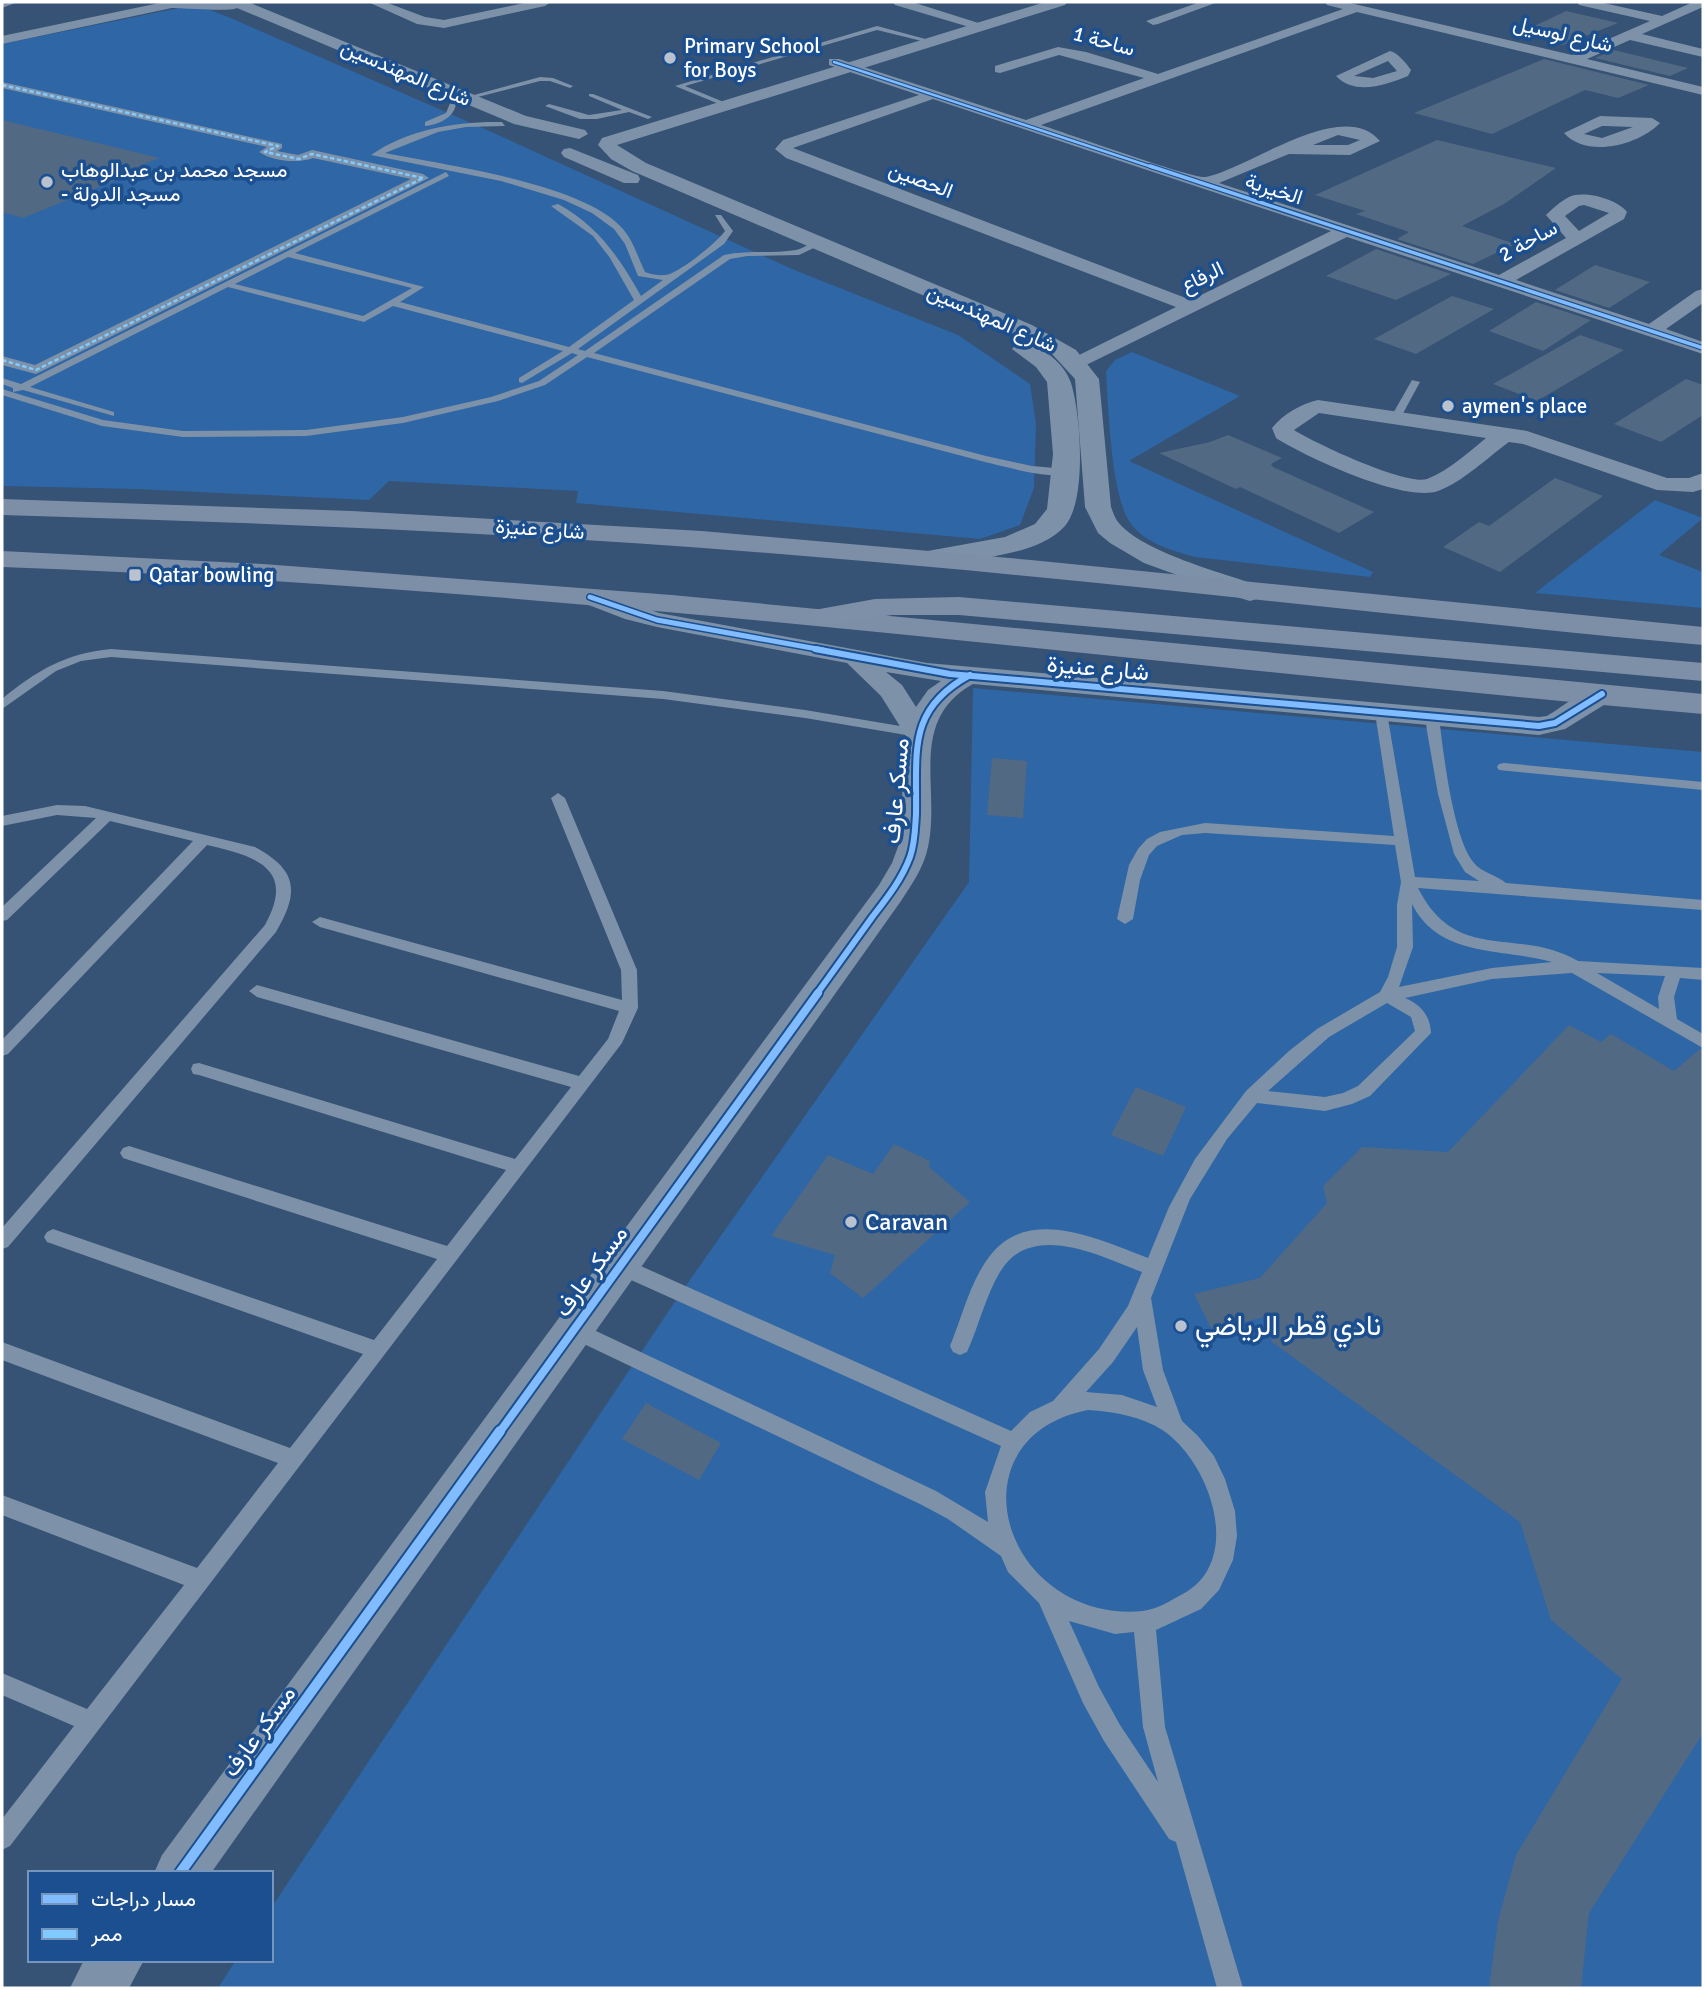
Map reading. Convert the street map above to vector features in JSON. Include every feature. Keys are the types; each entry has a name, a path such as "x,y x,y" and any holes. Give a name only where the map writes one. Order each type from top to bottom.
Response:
{"highway":[{"path":"824,616 859,608 901,604 959,606 1703,672"}],"main road":[{"name":"شارع عنيزة","path":"2,507 365,518 551,529 932,558 1703,636"},
{"name":"شارع عنيزة","path":"2,559 118,562 255,571 824,616 1703,704"}],"street":[{"path":"2,4 12,2"},
{"path":"2,38 168,2"},
{"name":"شارع المهندسين","path":"168,2 228,4 460,100 530,124 596,139 639,167 1009,341 1043,360 1054,371 1059,382 1066,472 1061,508 1054,521 1037,534 1016,542 932,558"},
{"path":"374,2 422,21 444,23 545,2"},
{"path":"899,2 974,23 1060,2"},
{"path":"551,144 557,138 596,139 974,23 1031,2"},
{"path":"1153,21 1212,2"},
{"name":"شارع لوسيل","path":"1331,2 1573,60 1700,97"},
{"path":"1583,2 1664,20"},
{"path":"1573,60 1703,2"},
{"path":"1024,126 1357,8"},
{"path":"1427,41 1452,31"},
{"path":"1628,36 1703,53"},
{"name":"ساحة 1","path":"1000,69 1058,51 1081,55 1158,78"},
{"path":"1396,53 1404,70 1395,76 1371,84 1354,82 1343,76 1396,53"},
{"name":"الخيرية","path":"841,64 1703,348"},
{"path":"2,85 278,146 265,152 290,158 299,159 312,153 423,178 36,370 2,360"},
{"name":"الحصين","path":"932,95 797,140 783,149 792,155 1193,307"},
{"name":"شارع المهندسين","path":"460,100 502,124 551,144 556,150 570,153 718,217 809,247 1042,338 1064,351 1078,363 1087,379 1098,507 1107,526 1126,542 1153,555 1250,592"},
{"path":"596,139 648,117 718,102"},
{"path":"1657,120 1625,136 1585,125 1600,121 1657,120"},
{"path":"1203,184 1320,135 1345,131 1371,139 1371,142 1361,146 1343,150 1287,149"},
{"path":"570,153 596,151 596,139"},
{"name":"ساحة 2","path":"1500,282 1612,220 1618,212 1604,204 1584,200 1565,206 1555,215 1577,239"},
{"name":"الرفاع","path":"1078,363 1345,231"},
{"path":"1651,331 1703,295"},
{"path":"1506,434 1439,481 1420,488 1399,483 1298,442 1284,433 1283,428 1309,409 1318,406 1506,434 1560,447 1665,485 1693,485 1703,480"},
{"name":"شارع عنيزة","path":"590,597 644,619 772,640 892,667 970,675 1539,726 1555,723 1602,694"},
{"name":"مسكر عارف","path":"856,659 892,691 918,733"},
{"name":"مسكر عارف","path":"181,1871 904,872 914,846 918,733 935,698 970,675"},
{"path":"97,1988 116,1962"}],"lane":[{"path":"718,102 678,86 873,29 887,29 923,39"},
{"path":"372,154 441,118 460,100 546,78 570,86"},
{"path":"503,88 514,92"},
{"path":"591,95 648,117"},
{"path":"549,106 576,118 587,119 629,110"},
{"path":"372,154 433,129 502,124"},
{"path":"372,154 520,193 573,215 590,227 611,249 639,301"},
{"path":"360,155 372,154 530,187 571,202 618,228 633,248 641,274 671,277"},
{"path":"5,393 446,174"},
{"path":"2,381 107,413 223,427 265,427 357,419 428,406 526,379 725,238 729,231 718,217"},
{"path":"5,393 103,423 130,428 217,435 306,433 403,420 494,399 542,383 656,308 727,257 809,247"},
{"path":"226,284 364,319 420,287 287,254"},
{"path":"393,303 985,459 1032,469 1066,472"},
{"path":"1395,417 1415,382"},
{"path":"2,705 54,665 83,655 111,653 663,695 805,714 918,733"},
{"path":"1381,713 1408,882 1416,901 1436,927 1455,938 1485,946 1551,955 1573,965 1703,1042"},
{"path":"1432,717 1449,812 1462,857 1474,872 1508,888"},
{"path":"1504,767 1702,788"},
{"path":"2,1838 614,1043 629,1008 629,971 558,797"},
{"path":"2,821 57,810 85,811 250,850 268,860 281,873 286,890 283,909 271,928 2,1241"},
{"path":"2,916 107,816"},
{"path":"1125,919 1134,867 1153,839 1175,830 1205,828 1401,841"},
{"path":"2,1050 204,839"},
{"path":"1408,882 1703,905"},
{"path":"1386,996 1396,977 1405,947 1404,905 1408,882"},
{"path":"320,922 629,1008"},
{"path":"1060,1407 1096,1367 1142,1299 1183,1195 1216,1140 1252,1096 1328,1031 1386,996 1494,971 1573,965 1703,974"},
{"path":"1669,1023 1666,998 1674,971"},
{"path":"257,991 583,1084"},
{"path":"1252,1096 1325,1104 1363,1091 1423,1032 1424,1024 1420,1014 1386,996"},
{"path":"199,1069 519,1167"},
{"path":"129,1153 451,1255"},
{"path":"960,1346 994,1264 1004,1250 1018,1241 1033,1236 1057,1237 1152,1268"},
{"path":"53,1237 377,1350"},
{"path":"618,1265 1014,1442"},
{"path":"1142,1299 1153,1370 1174,1426"},
{"path":"572,1329 929,1498 955,1512 1007,1548"},
{"path":"2,1351 293,1460"},
{"path":"1088,1401 1118,1402 1146,1411 1174,1426 1198,1449 1216,1477 1226,1508 1227,1540 1218,1570 1200,1595 1175,1614 1144,1624 1111,1624 1079,1616 1048,1598 1025,1575 1007,1548 999,1525 996,1503 998,1480 1004,1460 1014,1442 1042,1415 1060,1407 1088,1401"},
{"path":"2,1505 200,1580"},
{"path":"1048,1598 1091,1695 1112,1734 1186,1845"},
{"path":"1144,1624 1154,1727 1186,1845 1217,1938 1230,1988"},
{"path":"2,1684 91,1722"}],"shaded area":[{"path":"184,7 203,7 233,19 494,133 792,269 958,335 1030,384 1036,424 1034,488 1020,525 980,539 576,503 578,491 389,481 369,500 136,489 2,486 2,44"},
{"path":"1132,352 1240,396 1129,461 1373,572 1370,577 1195,557 1159,545 1142,535 1129,521 1123,508 1114,470 1109,426 1106,371 1115,360"},
{"path":"1655,500 1703,518 1659,555 1703,572 1703,608 1535,593"},
{"name":"نادي قطر الرياضي","path":"973,688 1703,752 1703,1988 218,1988 235,1962 273,1962 273,1905 680,1294 969,882"}],"building":[{"path":"1566,11 1618,23 1563,45 1522,32"},
{"path":"1614,50 1688,68 1670,76 1595,58"},
{"path":"1544,59 1649,85 1618,98 1585,90 1492,134 1414,113"},
{"name":"مسجد محمد بن عبدالوهاب - مسجد الدولة","path":"2,120 160,158 141,165 148,167 23,218 2,212"},
{"path":"1437,140 1556,168 1504,204 1462,226 1515,244 1473,264 1397,239 1409,232 1356,214 1365,211 1315,195"},
{"path":"1376,249 1451,274 1396,300 1326,276"},
{"path":"1595,265 1650,282 1609,308 1555,290"},
{"path":"1452,296 1494,309 1416,354 1374,339"},
{"path":"1536,302 1591,320 1543,351 1489,331"},
{"path":"1580,335 1624,350 1537,401 1493,384"},
{"path":"1686,379 1703,385 1703,415 1661,442 1614,424"},
{"path":"1228,435 1282,458 1271,464 1273,467 1374,512 1339,533 1159,453 1210,442"},
{"path":"1555,478 1603,496 1500,572 1443,547 1479,522 1489,526"},
{"path":"992,758 1027,761 1023,818 987,815"},
{"path":"1569,1025 1601,1042 1611,1034 1674,1071 1700,1049 1703,1051 1703,1733 1589,1913 1581,1988 1489,1988 1498,1921 1516,1855 1622,1679 1551,1620 1520,1522 1272,1342 1264,1317 1212,1330 1194,1294 1260,1278 1327,1203 1323,1186 1362,1147 1448,1152"},
{"path":"1136,1087 1186,1107 1163,1156 1111,1135"},
{"path":"894,1144 930,1161 929,1167 970,1202 863,1298 830,1273 835,1255 771,1236 828,1155 873,1174"},
{"path":"646,1403 721,1443 699,1480 622,1439"}],"marked path":[{"path":"2,85 278,146 265,152 299,159 312,154 423,178"},
{"path":"2,360 36,370 423,178"}],"cycle path":[{"path":"834,62 1703,348"},
{"path":"590,597 657,620 950,674 1539,726 1555,723 1602,694"},
{"path":"181,1871 894,887 913,851 916,766 922,726 928,710 938,696 970,675"}],"place":[{"name":"Primary School for Boys","path":"670,58"},
{"name":"مسجد محمد بن عبدالوهاب - مسجد الدولة","path":"47,182"},
{"name":"aymen's place","path":"1448,406"},
{"name":"Qatar bowling","path":"135,575"},
{"name":"Caravan","path":"851,1222"},
{"name":"نادي قطر الرياضي","path":"1181,1326"}]}
